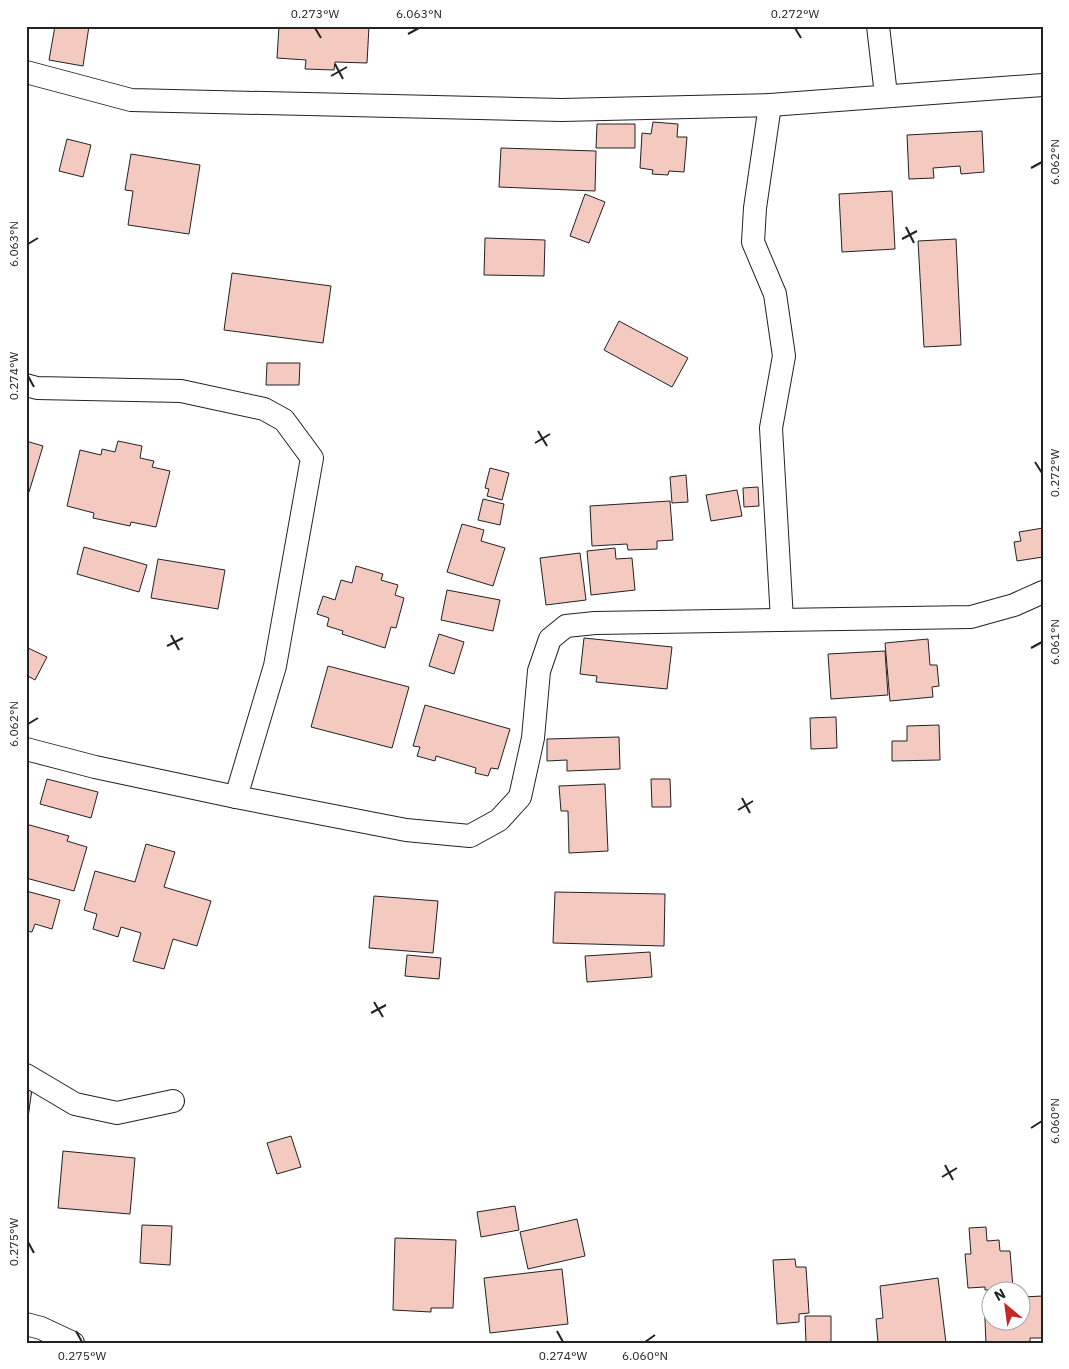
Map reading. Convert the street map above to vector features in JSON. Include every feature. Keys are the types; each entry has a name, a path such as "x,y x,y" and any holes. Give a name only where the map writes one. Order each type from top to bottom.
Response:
{"street":[{"path":"878,26 886,95"},
{"path":"26,72 131,100 562,110 770,105 1043,85"},
{"path":"770,105 755,208 753,242 775,294 784,356 771,428 782,620"},
{"path":"26,385 38,388 181,391 264,409 284,420 312,458 274,666 236,797"},
{"path":"26,749 236,797 406,830 470,836 499,820 520,798 533,738 539,671 550,639 566,626 595,623 971,617 1014,605 1043,592"},
{"path":"26,1075 75,1104 117,1113 173,1101"},
{"path":"26,1324 41,1328 73,1343"}],"building":[{"path":"55,26 89,26 83,66 49,60"},
{"path":"279,26 369,26 367,63 335,62 334,70 305,69 306,60 277,58"},
{"path":"653,122 678,124 677,137 687,137 684,172 669,171 668,175 652,174 653,170 640,168 642,133 651,134"},
{"path":"597,124 635,124 635,148 596,148"},
{"path":"982,131 984,172 961,174 960,166 933,168 934,178 909,179 907,135"},
{"path":"67,139 91,145 83,177 59,171"},
{"path":"501,148 596,151 595,191 499,187"},
{"path":"131,154 200,165 189,234 128,225 133,191 125,190"},
{"path":"892,191 895,249 842,252 839,194"},
{"path":"585,194 605,202 589,243 570,236"},
{"path":"485,238 545,240 544,276 484,275"},
{"path":"956,239 961,345 924,347 918,241"},
{"path":"232,273 331,286 323,343 224,330"},
{"path":"619,321 688,358 672,387 604,350"},
{"path":"267,363 300,363 299,385 266,385"},
{"path":"26,441 43,446 29,492 26,491"},
{"path":"118,441 142,446 140,458 154,461 152,467 170,471 156,527 131,522 130,526 93,518 94,513 67,506 80,450 101,455 102,449 115,452"},
{"path":"490,468 509,473 502,500 487,496 489,489 485,488"},
{"path":"686,475 688,502 672,503 670,477"},
{"path":"758,487 759,506 744,507 743,488"},
{"path":"737,490 742,516 711,521 706,495"},
{"path":"483,499 504,504 500,525 478,520"},
{"path":"670,501 673,540 657,541 657,549 628,550 627,544 592,546 590,506"},
{"path":"462,524 484,530 481,541 505,548 493,586 447,572"},
{"path":"1043,528 1043,557 1017,561 1014,542 1021,541 1019,532"},
{"path":"84,547 147,565 139,592 77,574"},
{"path":"615,548 616,559 632,558 635,590 591,595 587,551"},
{"path":"580,553 586,600 546,605 540,558"},
{"path":"158,559 225,570 218,609 151,598"},
{"path":"356,566 383,574 381,580 398,585 395,595 404,598 396,628 391,627 385,648 342,634 343,631 327,626 329,618 317,614 323,596 335,600 341,580 352,583"},
{"path":"447,590 500,600 493,631 441,620"},
{"path":"439,634 464,642 454,674 429,666"},
{"path":"584,638 672,647 667,689 596,682 597,676 580,674"},
{"path":"928,639 930,665 937,665 939,686 932,687 933,697 890,701 885,643"},
{"path":"26,647 47,657 35,680 26,675"},
{"path":"885,651 888,695 831,699 828,654"},
{"path":"328,666 409,687 392,748 311,727"},
{"path":"425,705 510,729 498,769 491,768 488,776 475,773 476,768 436,756 435,761 417,756 420,747 413,746"},
{"path":"836,717 837,748 811,749 810,718"},
{"path":"939,725 940,760 892,761 892,741 907,741 907,726"},
{"path":"619,737 620,769 567,771 567,760 547,761 547,739"},
{"path":"47,779 98,792 91,818 40,804"},
{"path":"651,779 670,779 671,807 652,807"},
{"path":"605,784 608,851 569,853 568,811 561,811 559,786"},
{"path":"26,824 69,836 67,841 87,847 74,891 26,878"},
{"path":"146,844 175,852 164,887 211,901 197,946 173,939 164,969 133,961 141,933 121,927 118,937 93,929 97,914 84,910 95,871 135,882"},
{"path":"26,891 60,900 52,929 35,924 32,932 26,931"},
{"path":"555,892 665,894 664,946 553,943"},
{"path":"374,896 438,901 433,953 369,948"},
{"path":"650,952 652,977 587,982 585,956"},
{"path":"407,955 441,958 439,979 405,976"},
{"path":"26,1088 32,1089 27,1125 26,1125"},
{"path":"291,1136 301,1167 277,1174 267,1143"},
{"path":"63,1151 135,1158 130,1214 58,1208"},
{"path":"515,1206 519,1230 481,1237 477,1212"},
{"path":"577,1219 585,1256 528,1269 520,1232"},
{"path":"142,1225 172,1226 170,1265 140,1263"},
{"path":"986,1227 987,1241 999,1240 1000,1251 1010,1251 1013,1282 982,1282 982,1287 968,1288 965,1254 971,1254 969,1228"},
{"path":"395,1238 456,1240 453,1308 431,1308 431,1312 393,1310"},
{"path":"795,1259 796,1267 806,1267 809,1313 799,1314 799,1322 777,1324 773,1260"},
{"path":"562,1269 568,1324 490,1333 484,1278"},
{"path":"938,1278 946,1343 878,1343 876,1319 883,1318 880,1286"},
{"path":"1043,1296 1043,1338 1030,1338 1030,1343 986,1343 986,1332 1032,1332 1032,1297"},
{"path":"805,1316 831,1316 831,1343 806,1343"}]}
